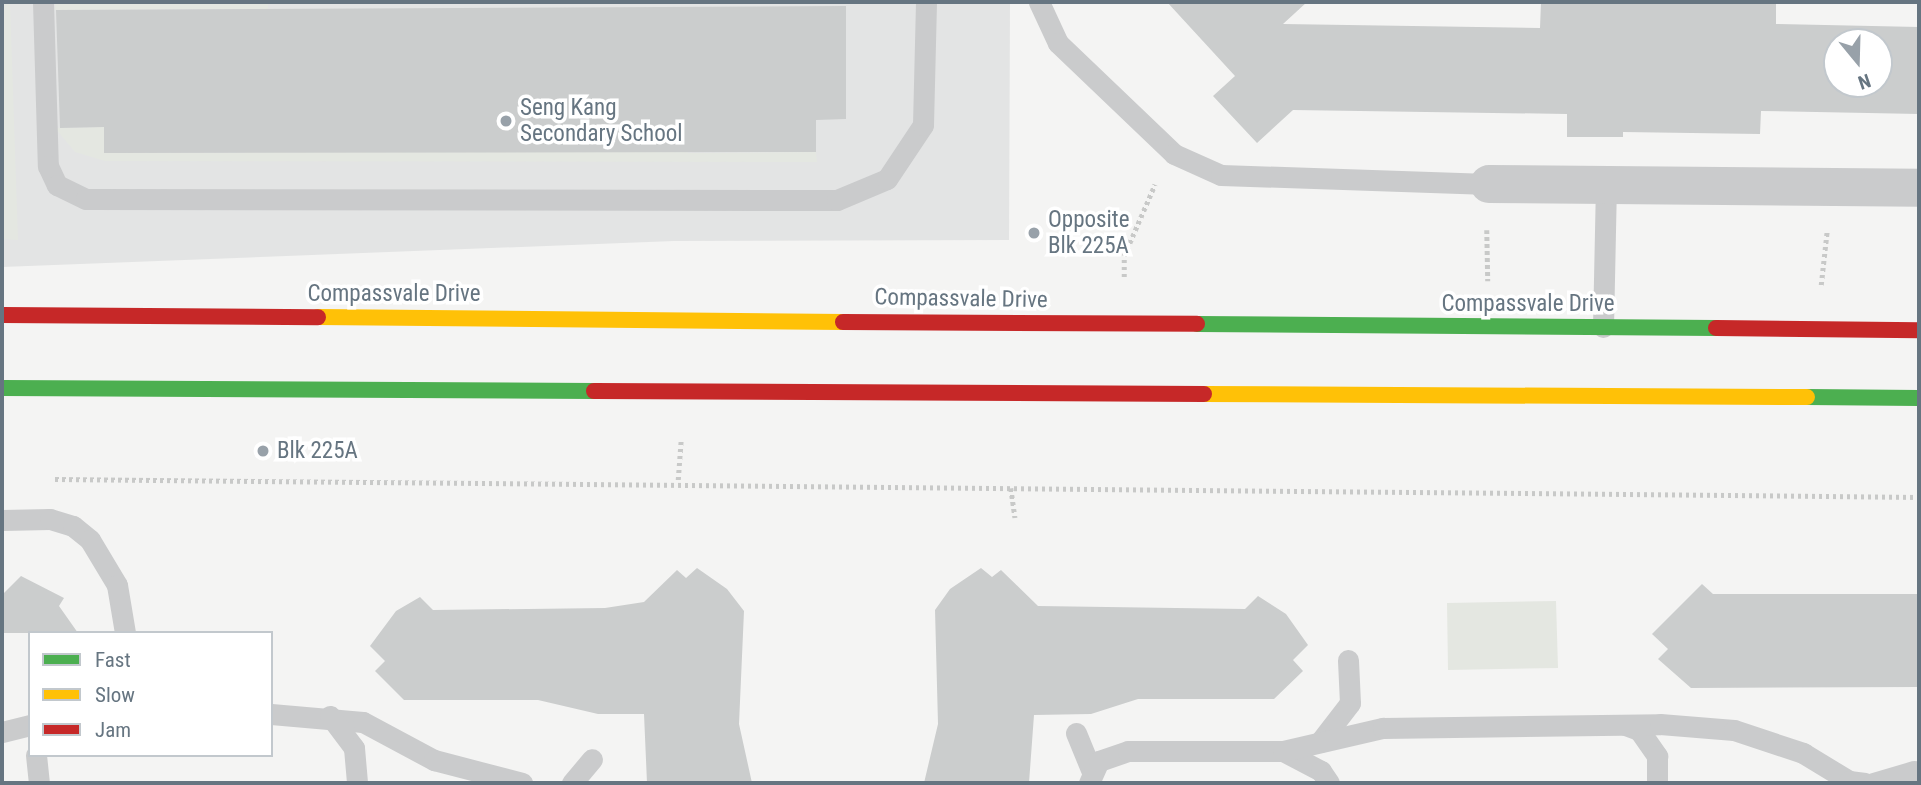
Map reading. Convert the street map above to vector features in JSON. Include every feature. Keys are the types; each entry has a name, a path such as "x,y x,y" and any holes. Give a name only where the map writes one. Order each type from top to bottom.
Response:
{"street":[{"path":"1488,199 1606,185 1919,188"},
{"name":"Compassvale Drive","path":"2,316 1919,330"},
{"path":"2,388 1919,398"}],"lane":[{"path":"43,2 48,166 57,184 86,199 837,200 887,179 922,125 926,2"},
{"path":"1039,2 1058,43 1174,154 1221,175 1488,199"},
{"path":"1603,327 1606,185"},
{"path":"2,520 50,519 73,526 90,540 117,585 125,631"},
{"path":"1318,744 1343,720 1350,703 1348,660"},
{"path":"273,714 330,716 363,722 434,760 522,783"},
{"path":"330,716 354,748 357,783"},
{"path":"1624,725 1639,730 1657,756 1657,783"},
{"path":"1090,778 1106,756 1128,751 1283,751 1383,728 1624,725 1734,730 1803,753 1855,782"},
{"path":"2,732 28,726"},
{"path":"1076,733 1090,778"},
{"path":"1283,751 1321,771 1329,783"},
{"path":"36,757 39,783"},
{"path":"572,783 592,759"},
{"path":"1873,783 1914,771"}],"path":[{"path":"1487,278 1488,199"},
{"path":"1124,284 1124,256 1144,201"},
{"path":"1823,268 1828,218"},
{"path":"44,479 678,480 1011,488 1919,497"},
{"path":"1011,488 1015,518"}],"shaded area":[{"name":"Seng Kang Secondary School","path":"2,2 1010,2 1009,240 674,241 2,267"},
{"path":"2,2 10,2 18,240 2,239"},
{"path":"56,2 268,2 268,9 54,10"},
{"path":"688,120 688,153 816,152 817,162 105,161 75,152 55,128 104,127 105,153 236,153"},
{"path":"1556,601 1558,668 1448,670 1447,603"}],"building":[{"path":"1167,2 1307,2 1283,24 1540,28 1541,2 1776,2 1776,24 1919,27 1919,114 1761,111 1760,134 1623,132 1623,137 1567,137 1567,114 1293,110 1257,143 1213,96 1235,76"},
{"path":"846,6 846,119 816,120 816,152 104,153 104,127 60,128 56,10"},
{"path":"697,568 727,589 744,611 739,724 752,783 647,783 644,714 598,714 538,700 404,700 375,671 385,661 370,646 396,611 420,597 433,610 605,608 644,602 677,570 686,578"},
{"path":"981,568 992,577 1001,570 1038,606 1245,609 1258,596 1286,614 1308,645 1293,660 1303,671 1274,699 1138,699 1091,714 1034,715 1029,783 924,783 938,724 935,610 950,589"},
{"path":"21,576 64,598 59,606 77,631 2,633 2,595"},
{"path":"1702,584 1713,594 1919,594 1919,687 1691,688 1658,659 1668,649 1652,634"}],"traffic: fast":[{"path":"1197,324 1716,328"},
{"path":"2,388 594,391"},
{"path":"1807,397 1919,398"}],"traffic: slow":[{"path":"318,317 843,322"},
{"path":"1204,394 1807,397"}],"traffic: jam":[{"path":"2,315 318,317"},
{"path":"843,322 1197,324"},
{"path":"1716,328 1919,330"},
{"path":"594,391 1204,394"}],"place":[{"name":"Seng Kang Secondary School","path":"506,121"},
{"name":"Opposite Blk 225A","path":"1034,233"},
{"name":"Blk 225A","path":"263,451"}]}
